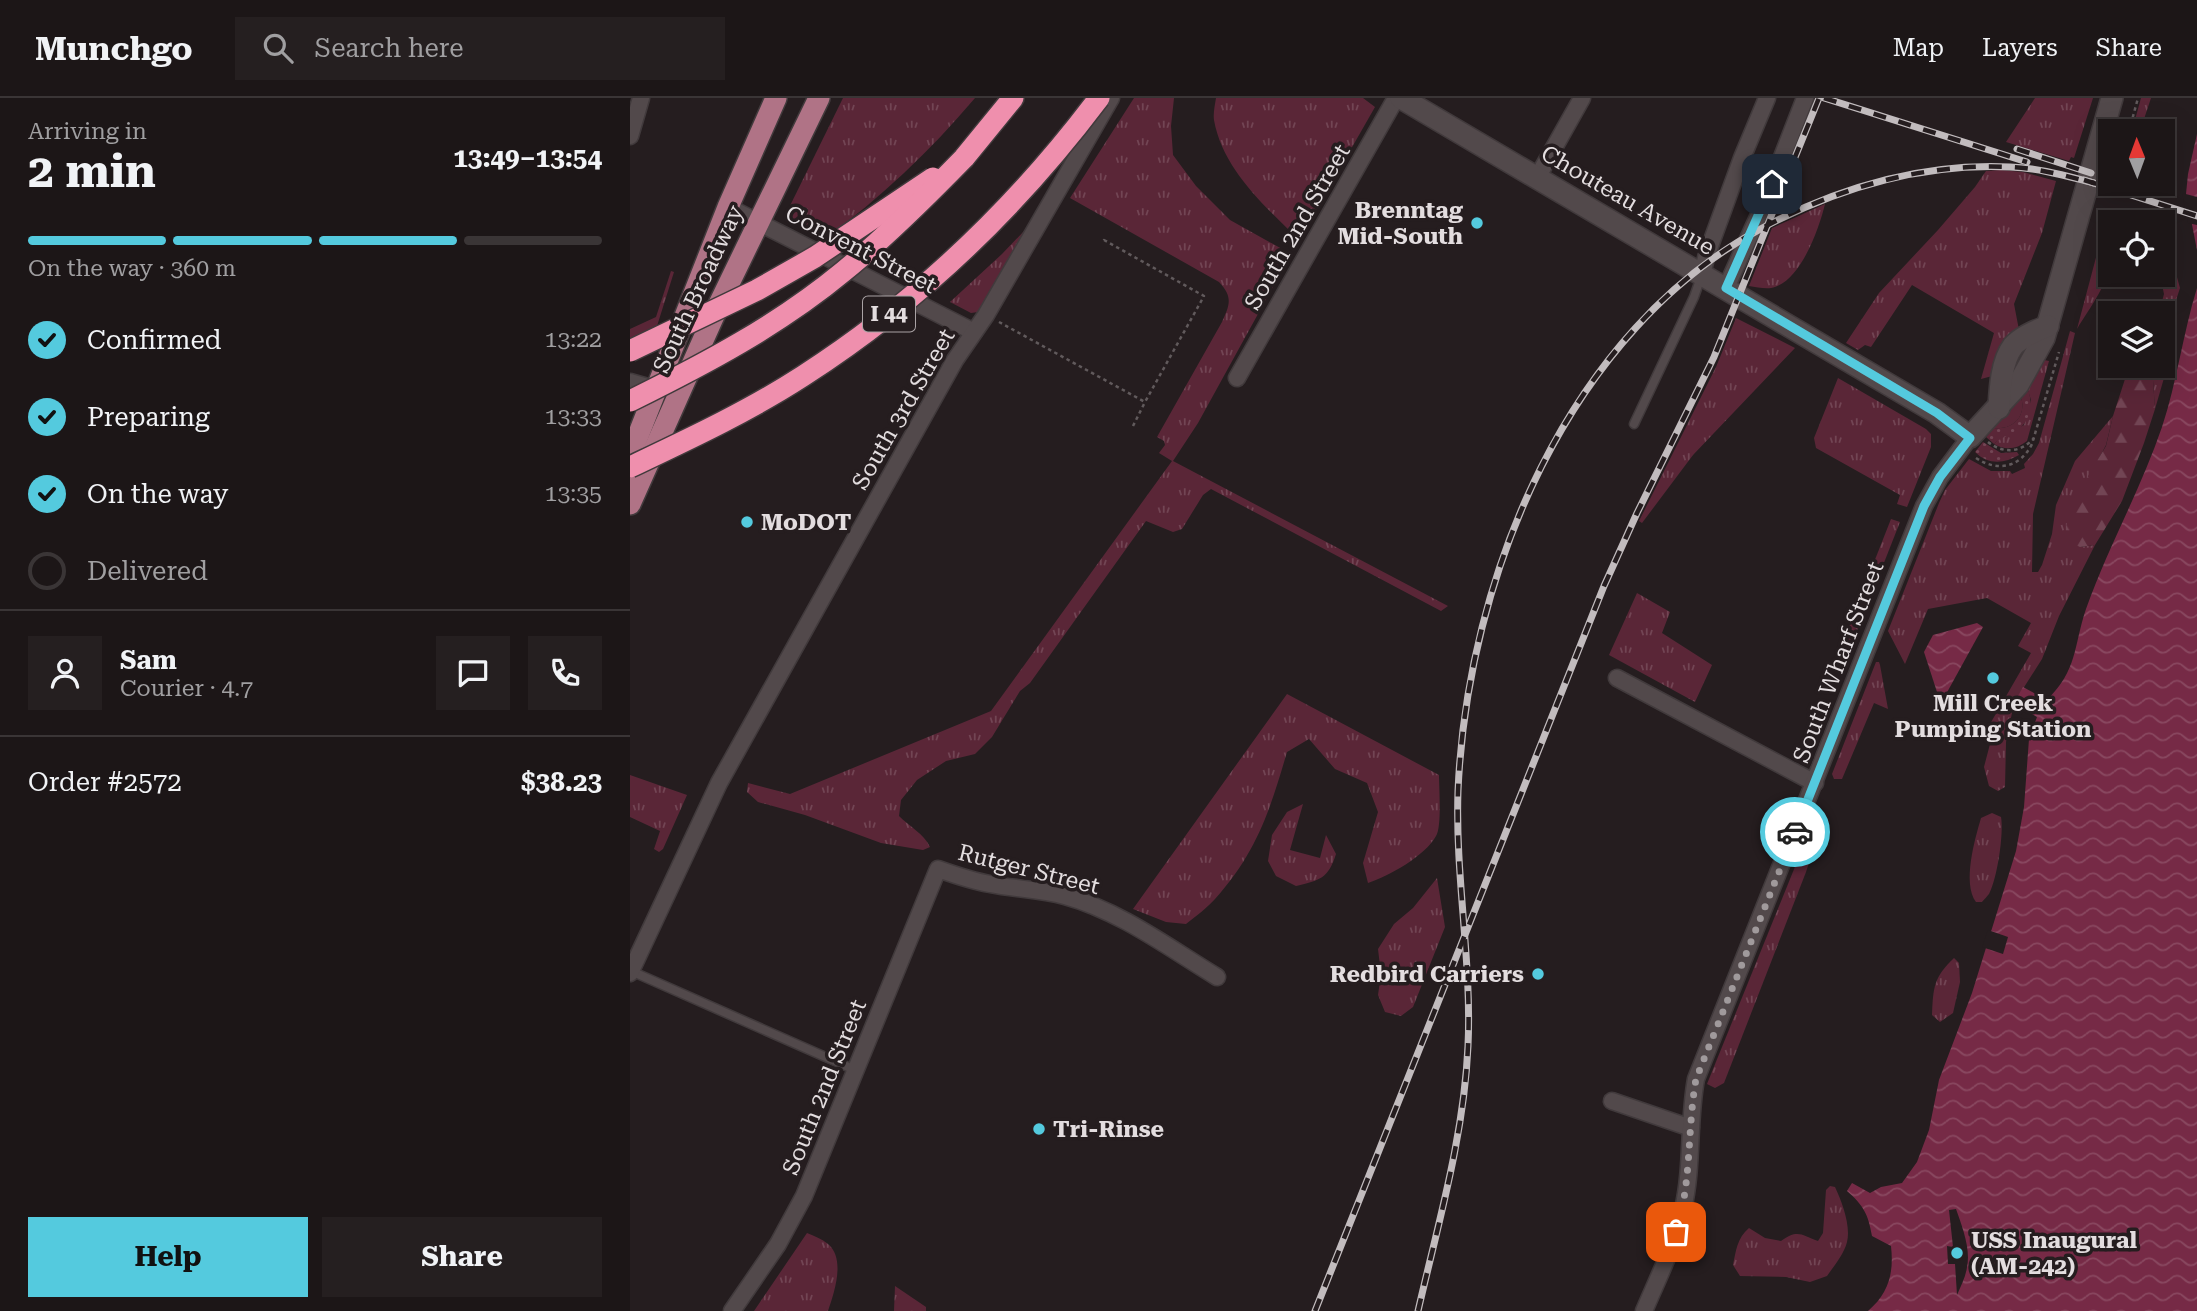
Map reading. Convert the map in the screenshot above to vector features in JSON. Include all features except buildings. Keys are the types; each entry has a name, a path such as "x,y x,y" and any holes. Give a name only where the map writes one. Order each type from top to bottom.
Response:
{"highway":[{"name":"I 44","path":"630,401 706,364 774,322 832,280 904,220 964,158 1013,98"},
{"name":"I 44","path":"630,467 737,414 802,377 872,327 960,254 1007,207 1099,98"},
{"path":"630,351 757,290 815,257 964,158"}],"main road":[{"name":"South Broadway","path":"630,504 728,207 776,98"},
{"name":"South Broadway","path":"630,456 758,222 819,98"}],"street":[{"path":"630,136 641,98"},
{"name":"South 3rd Street","path":"630,972 722,777 955,360 986,315 1111,98"},
{"name":"Chouteau Avenue","path":"1398,98 1937,413 1976,444"},
{"name":"South 2nd Street","path":"1237,378 1398,98"},
{"path":"1537,178 1582,98"},
{"path":"1702,274 1742,158 1767,98"},
{"path":"1726,288 1763,206 1805,98"},
{"path":"1976,444 1998,408 2009,353 2020,340 2048,326 2112,98"},
{"name":"Convent Street","path":"728,207 974,332"},
{"path":"630,382 666,393"},
{"name":"South Wharf Street","path":"1644,1311 1684,1209 1696,1079 1924,506 1940,477 1976,444"},
{"path":"1618,678 1815,783"},
{"name":"South 2nd Street","path":"732,1311 778,1244 801,1203 938,869"},
{"name":"Rutger Street","path":"938,869 991,885 1066,896 1106,911 1217,977"},
{"path":"1612,1101 1691,1128"}],"lane":[{"path":"1634,424 1694,297 1702,274"},
{"path":"630,972 855,1070"}],"path":[{"path":"2132,119 2138,98"},
{"path":"2103,200 2105,196"},
{"path":"1104,242 1204,296 1133,426"},
{"path":"996,321 1145,402"},
{"path":"2034,438 2026,455 2004,467 1990,465 1976,444 2008,451 2021,448 2034,438"}],"green space":[{"path":"843,98 975,98 904,173 824,239 784,218"},
{"path":"1134,98 1174,98 1171,126 1173,155 1196,186 1230,220 1291,254 1198,423 1173,461 1448,606 1441,611 1211,489 1203,495 1182,529 1173,532 1146,521 1030,683 1020,691 992,737 975,754 946,761 917,780 901,800 899,816 920,834 930,847 923,850 881,843 805,815 758,802 747,792 748,783 790,794 991,711 1172,461 1159,453 1165,445 1164,441 1157,437 1222,322 1228,297 1219,282 1070,198"},
{"path":"1216,98 1363,98 1375,107 1299,240 1247,186 1226,155 1214,120"},
{"path":"2035,98 2093,98 2074,158 2071,157 2069,161 2006,142"},
{"path":"2141,98 2151,98 2144,119 2135,119"},
{"path":"1986,171 2023,172 2056,181 2042,233 2014,304 2019,330 1996,375 1981,379 1994,333 1912,285 1871,347 1865,345 1858,350 1846,343 1879,293 1938,230"},
{"path":"1825,204 1807,253 1791,276 1771,288 1749,286 1772,228"},
{"path":"1025,230 978,312 971,313 950,302 1002,254"},
{"path":"2098,250 2098,287 2102,287 2077,329"},
{"path":"2175,270 2180,288 2175,303 2175,301 2162,301 2163,287 2175,287"},
{"path":"671,271 674,272 657,326 630,339 630,329 656,317"},
{"path":"1736,318 1795,348 1693,455 1642,523 1639,521 1716,367"},
{"path":"2070,331 2075,333 2033,514 2032,572 2038,572 2042,565 2052,534 2056,505 2075,461 2113,416 2106,445 2097,462 2080,547 2095,545 2059,616 2042,659 2014,703 2006,742 2005,787 1998,791 1989,786 1984,767 1990,744 1990,724 2031,653 2018,646 2031,623 1987,598 1928,609 1905,664 1888,631 1945,490 1969,459 1991,471 2010,471 2012,474 2025,468 2024,464 2039,443"},
{"path":"2044,360 2049,361 2027,441 2011,448 1994,444 2024,425 2031,400 2027,387"},
{"path":"1838,378 1931,434 1931,447 1907,507 1897,504 1900,495 1816,448 1814,438"},
{"path":"2125,378 2153,378 2155,409 2122,501 2095,545 2080,547 2070,542 2066,526 2076,496 2106,446"},
{"path":"2153,378 2164,378 2155,409"},
{"path":"2027,387 2031,403 2027,420 2019,429 1994,444 1986,437 1994,428 2008,426 2018,419 2022,408 2020,394"},
{"path":"2020,394 2022,408 2018,419 2008,426 1994,428"},
{"path":"1983,442 2001,453 2017,452 2019,455 2002,461 1985,459 1975,452"},
{"path":"1891,519 1900,522 1876,583 1867,580"},
{"path":"1864,588 1873,591 1842,670 1834,666"},
{"path":"1637,593 1670,612 1662,633 1712,665 1695,702 1609,655"},
{"path":"1876,662 1880,665 1888,709 1874,703 1842,779 1834,779 1832,774"},
{"path":"1287,694 1439,775 1439,824 1431,843 1406,864 1368,883 1363,863 1378,812 1367,783 1335,769 1309,739 1287,752 1268,812 1252,847 1212,902 1186,924 1166,922 1133,909"},
{"path":"630,775 687,795 663,849 659,852 654,849 660,831 630,817"},
{"path":"1303,804 1290,850 1320,858 1326,835 1336,854 1326,874 1296,886 1276,876 1268,861 1272,835 1287,812"},
{"path":"1992,813 2001,817 2002,834 1997,868 1989,894 1982,902 1976,902 1970,884 1973,849 1981,818"},
{"path":"1816,815 1821,818 1821,826 1806,872 1724,1083 1715,1088 1707,1084"},
{"path":"1437,878 1445,927 1413,1007 1401,1016 1385,1012 1378,995 1381,974 1378,949 1394,924 1413,908"},
{"path":"1954,958 1959,963 1960,982 1953,1013 1940,1022 1932,1015 1934,990 1942,971"},
{"path":"1830,1186 1835,1187 1840,1200 1848,1236 1844,1251 1827,1276 1810,1282 1786,1277 1740,1276 1733,1265 1739,1240 1749,1228 1765,1238 1781,1241 1800,1234 1818,1241 1823,1233 1826,1190"},
{"path":"807,1233 828,1244 836,1258 837,1276 828,1311 754,1311"},
{"path":"895,1286 926,1307 926,1311 894,1311"}],"water":[{"path":"2197,134 2197,250 2186,194"},
{"path":"2197,288 2197,1311 1868,1311 1881,1297 1889,1282 1891,1246 1872,1236 1864,1211 1847,1191 1852,1183 1870,1193 1881,1187 1902,1183 1917,1162 1929,1130 1939,1080 1972,993 2016,851 2024,807 2029,739 2037,717 2014,703 2023,687 2047,700 2070,668 2086,609 2162,427","holes":["1956,1209 1968,1253 1966,1274 1957,1295 1955,1264 1948,1264 1947,1246 1953,1247 1949,1210"]},
{"path":"1977,623 1983,627 1945,696 1937,692 1924,652 1933,635"}],"pier":[{"path":"2182,193 2197,197 2197,225 2188,223"},
{"path":"1988,930 2008,937 2003,954 1982,947"}],"railway":[{"path":"1315,1311 1604,586 1714,357 1819,98"},
{"path":"1824,98 2027,162"},
{"path":"2017,149 2091,173"},
{"path":"1418,1311 1449,1180 1466,1080 1469,1014 1458,823 1458,791 1466,710 1482,627 1507,546 1541,467 1584,394 1636,328 1696,271 1766,226 1824,200 1884,180 1947,169 1978,167 2031,169 2094,183"},
{"path":"2084,180 2197,216"}],"way so far":[{"path":"1676,1232 1684,1209 1696,1079 1795,832"}],"place":[{"name":"Brenntag Mid-South","path":"1477,223"},
{"name":"MoDOT","path":"747,522"},
{"name":"Mill Creek Pumping Station","path":"1993,678"},
{"name":"Redbird Carriers","path":"1538,974"},
{"name":"Tri-Rinse","path":"1039,1129"},
{"name":"USS Inaugural (AM-242)","path":"1957,1253"}],"route":[{"path":"1772,184 1726,288 1937,413 1970,438 1940,477 1924,506 1795,832"}]}
